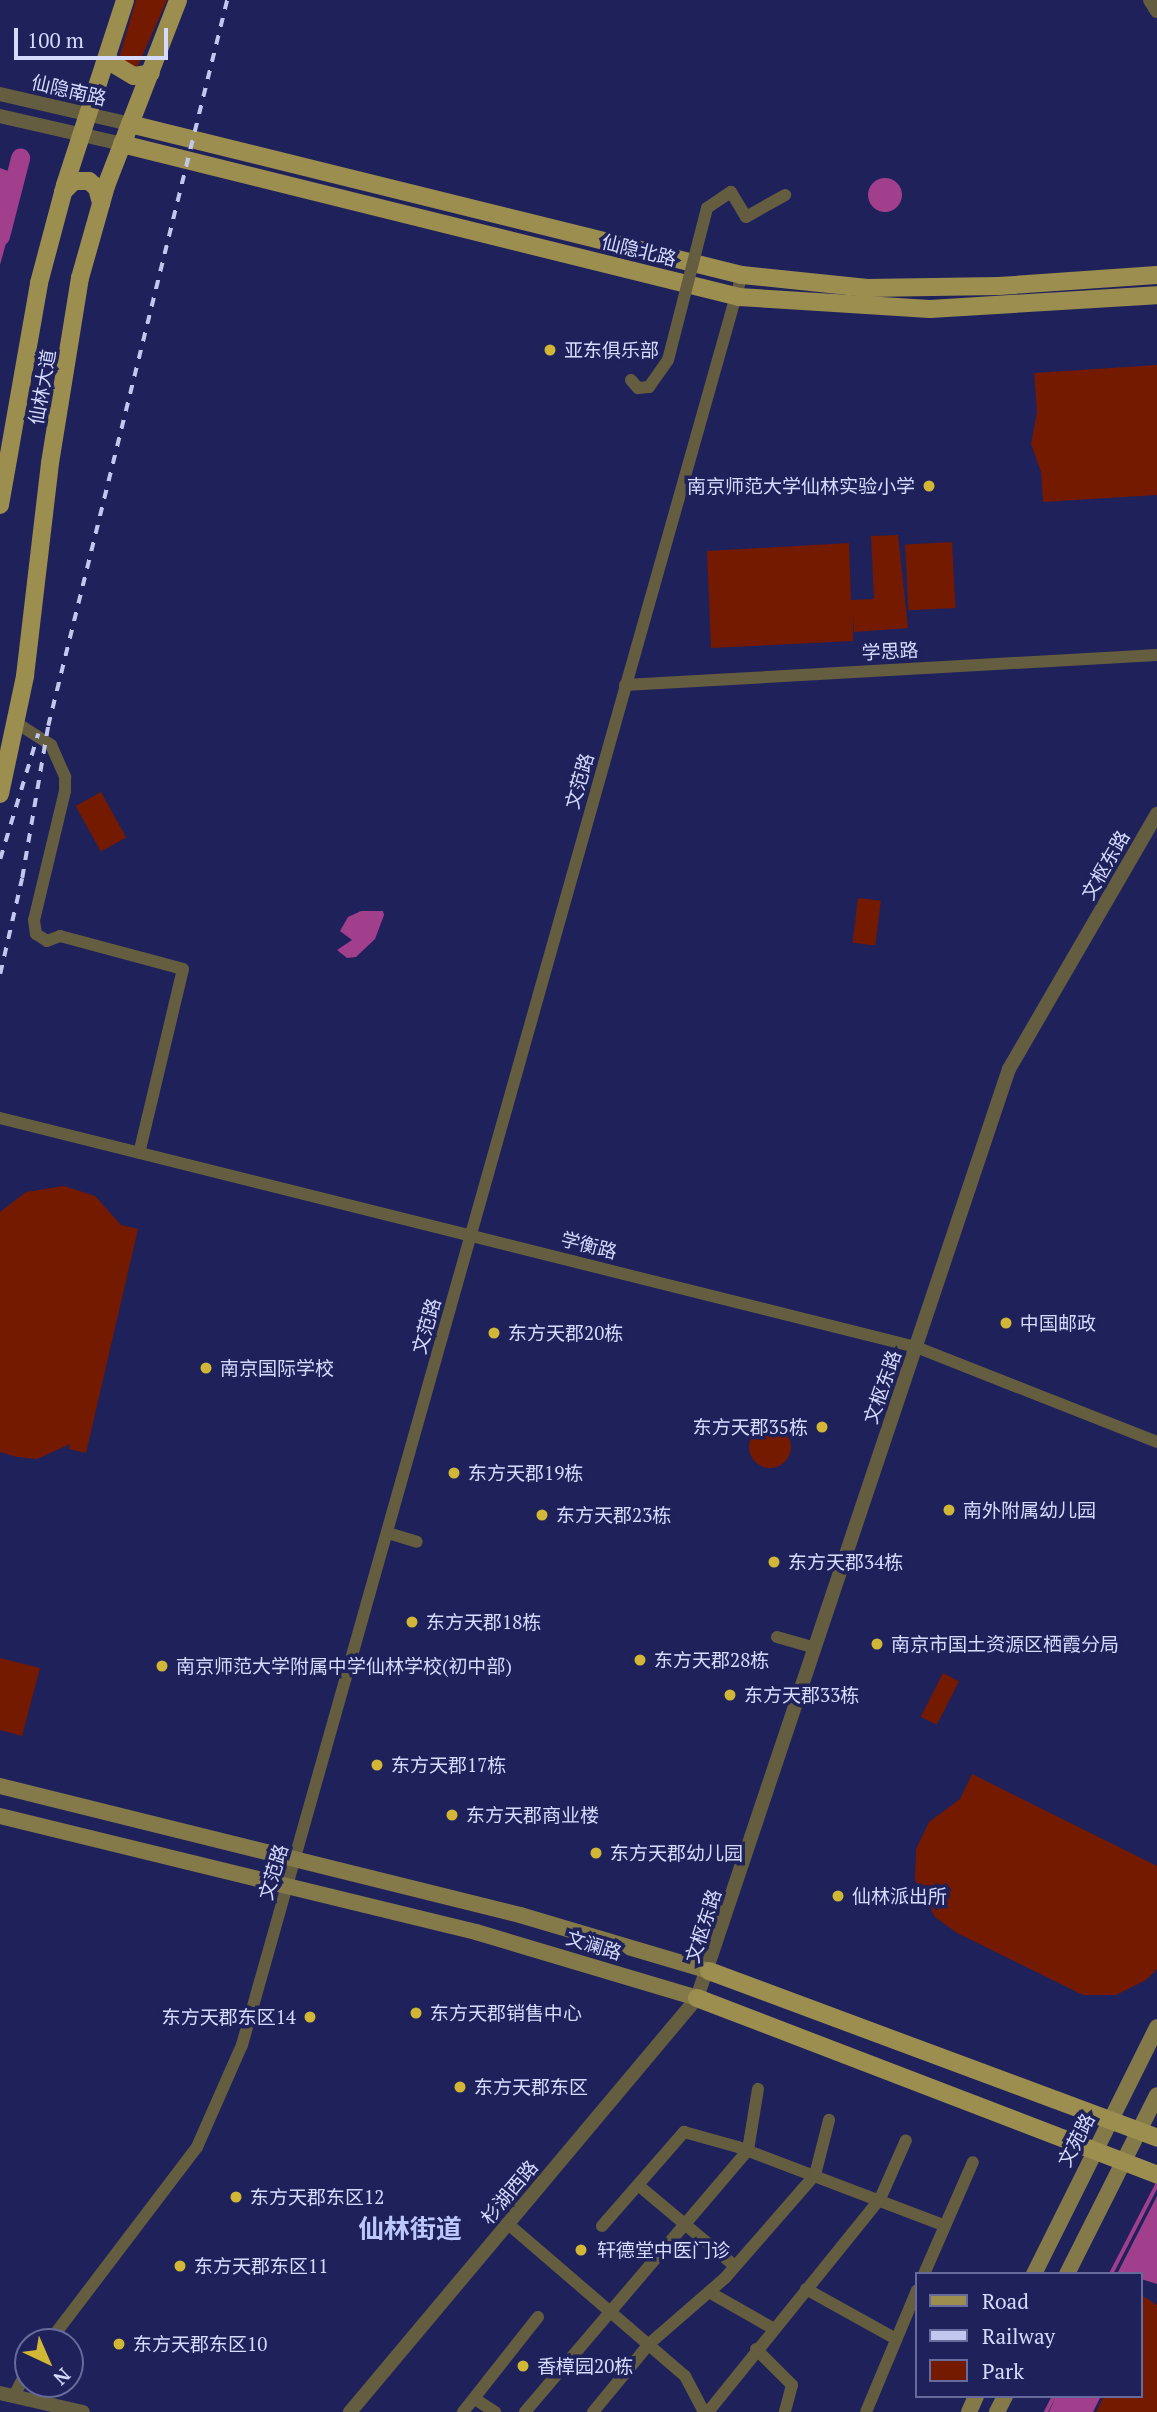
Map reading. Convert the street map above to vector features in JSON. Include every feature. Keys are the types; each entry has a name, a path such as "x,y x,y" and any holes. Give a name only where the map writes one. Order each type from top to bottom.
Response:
{"main road":[{"name":"仙林大道","path":"0,505 39,283 63,192 125,0"},
{"name":"仙林大道","path":"0,794 16,722 80,278 101,203 178,0"},
{"path":"107,60 120,72 134,76 151,73"},
{"name":"仙隐北路","path":"130,124 742,275 867,288 999,286 1157,275"},
{"name":"仙隐北路","path":"122,144 738,297 930,309 1157,295"},
{"path":"63,192 74,181 89,181 100,192 101,203"},
{"name":"文澜路","path":"0,1786 520,1914 709,1971 1157,2138"},
{"name":"文澜路","path":"0,1816 475,1932 697,1998 1155,2175"},
{"name":"文苑路","path":"1035,2272 1157,2027"},
{"path":"1068,2272 1157,2095"}],"street":[{"path":"1150,0 1157,11"},
{"name":"仙隐南路","path":"0,94 130,124"},
{"name":"仙隐南路","path":"0,116 122,144"},
{"path":"631,380 638,388 649,387 668,360 707,208 731,192 746,217 785,195"},
{"name":"文范路","path":"60,2328 197,2147 242,2045 297,1860 742,275"},
{"name":"学思路","path":"625,685 1157,655"},
{"path":"16,722 51,745 65,777 65,791 34,920 36,934 47,941 60,936 183,969 139,1153"},
{"name":"文枢东路","path":"697,1998 709,1971 1009,1069 1157,814"},
{"name":"学衡路","path":"0,1118 916,1347 1157,1443"},
{"path":"388,1533 417,1542"},
{"path":"777,1637 815,1648"},
{"name":"杉湖西路","path":"350,2412 697,1998"},
{"path":"525,2412 748,2150 758,2088"},
{"path":"593,2412 649,2344 735,2266 815,2175 828,2120"},
{"path":"602,2226 684,2132 748,2150 943,2225"},
{"path":"507,2224 613,2311 685,2376 706,2412 880,2199 906,2140"},
{"path":"925,2272 943,2225 973,2162"},
{"path":"638,2186 684,2227 735,2266"},
{"path":"806,2289 896,2339"},
{"path":"709,2292 774,2329"},
{"path":"866,2412 916,2292"},
{"path":"463,2412 538,2317"},
{"path":"756,2349 792,2385 785,2412"},
{"path":"7,2394 83,2412"},
{"path":"475,2399 495,2412"}],"green space":[{"path":"136,0 167,0 136,70 119,58"},
{"path":"1157,365 1157,495 1043,502 1041,472 1031,444 1037,412 1034,373"},
{"path":"898,535 908,628 854,632 853,615 853,641 711,648 707,551 849,543 851,600 874,599 871,536"},
{"path":"952,542 955,608 909,610 905,544"},
{"path":"101,792 126,837 101,852 76,806"},
{"path":"858,898 881,901 875,945 853,943"},
{"path":"64,1186 95,1196 121,1225 138,1229 86,1453 69,1449 70,1444 37,1459 17,1457 0,1452 0,1212 26,1192"},
{"path":"770,1426 785,1432 791,1447 785,1462 770,1468 755,1462 749,1447 755,1432"},
{"path":"0,1658 40,1668 22,1736 0,1730"},
{"path":"943,1673 959,1681 937,1725 921,1717"},
{"path":"972,1774 1157,1866 1157,1969 1146,1980 1116,1995 1083,1995 957,1933 935,1917 915,1880 916,1849 929,1822 960,1799"},
{"path":"1143,2296 1157,2305 1157,2412 1096,2412 1103,2398 1143,2398"}],"shaded area":[{"path":"0,168 24,177 0,265"},
{"path":"885,178 897,183 902,195 897,207 885,212 873,207 868,195 873,183"},
{"path":"361,911 383,911 384,915 375,939 356,957 347,958 337,950 352,940 340,931 348,917"},
{"path":"1157,2196 1157,2284 1143,2280 1143,2272 1118,2272"},
{"path":"1055,2398 1100,2398 1093,2412 1049,2412"}],"waterway":[{"path":"0,236 20,158"},
{"path":"1112,2272 1157,2185"},
{"path":"1046,2412 1053,2398"}],"railway":[{"path":"0,974 22,878 48,726 227,0"},
{"path":"0,859 38,734"}],"place":[{"name":"亚东俱乐部","path":"550,350"},
{"name":"南京师范大学仙林实验小学","path":"929,486"},
{"name":"中国邮政","path":"1006,1323"},
{"name":"东方天郡20栋","path":"494,1333"},
{"name":"南京国际学校","path":"206,1368"},
{"name":"东方天郡35栋","path":"822,1427"},
{"name":"东方天郡19栋","path":"454,1473"},
{"name":"南外附属幼儿园","path":"949,1510"},
{"name":"东方天郡23栋","path":"542,1515"},
{"name":"东方天郡34栋","path":"774,1562"},
{"name":"东方天郡18栋","path":"412,1622"},
{"name":"南京市国土资源区栖霞分局","path":"877,1644"},
{"name":"东方天郡28栋","path":"640,1660"},
{"name":"南京师范大学附属中学仙林学校(初中部)","path":"162,1666"},
{"name":"东方天郡33栋","path":"730,1695"},
{"name":"东方天郡17栋","path":"377,1765"},
{"name":"东方天郡商业楼","path":"452,1815"},
{"name":"东方天郡幼儿园","path":"596,1853"},
{"name":"仙林派出所","path":"838,1896"},
{"name":"东方天郡销售中心","path":"416,2013"},
{"name":"东方天郡东区14","path":"310,2017"},
{"name":"东方天郡东区","path":"460,2087"},
{"name":"东方天郡东区12","path":"236,2197"},
{"name":"轩德堂中医门诊","path":"581,2250"},
{"name":"东方天郡东区11","path":"180,2266"},
{"name":"东方天郡东区10","path":"119,2344"},
{"name":"香樟园20栋","path":"523,2366"}],"district":[{"name":"仙林街道","path":"410,2229"}]}
